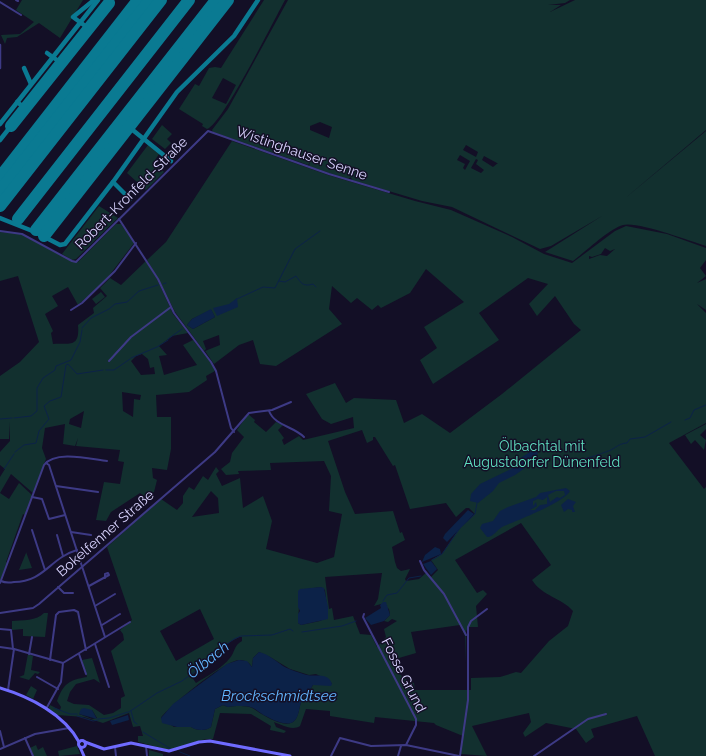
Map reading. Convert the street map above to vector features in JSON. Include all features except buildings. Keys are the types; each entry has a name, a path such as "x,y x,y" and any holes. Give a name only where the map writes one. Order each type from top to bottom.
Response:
{"main road":[{"path":"0,688 8,690 46,709 70,728 82,744 83,755"},
{"path":"82,744 104,749 130,743 169,751 210,740 290,756"}],"street":[{"path":"0,2 21,15"},
{"path":"0,45 0,68"},
{"name":"Wistinghauser Senne","path":"209,131 329,174 389,192"},
{"name":"Robert-Kronfeld-Straße","path":"0,231 20,233 75,262 209,131"},
{"path":"119,219 136,243 158,280 171,307 216,371 231,428 234,432"},
{"path":"71,310 91,295 115,271 136,243"},
{"path":"109,361 131,338 171,307"},
{"name":"Bokelfenner Straße","path":"0,613 32,608 82,567 215,452 249,413 253,411 269,411 291,402"},
{"path":"269,411 276,421 296,430 304,437"},
{"path":"77,550 64,556 37,578 26,582 1,582 46,462 61,456 107,461"},
{"path":"46,462 49,465 105,637"},
{"path":"56,486 98,492"},
{"path":"32,497 42,499 49,519 65,514"},
{"path":"32,530 45,570"},
{"path":"71,532 91,535"},
{"path":"57,535 64,556"},
{"path":"420,561 424,570 444,594 467,636"},
{"path":"89,586 105,578"},
{"path":"58,587 64,593 73,593"},
{"path":"95,606 115,594"},
{"path":"50,660 56,615 59,612 74,610 78,612 86,650"},
{"path":"331,756 340,738 372,746 406,745 460,756 468,700 467,636 469,623 487,610"},
{"path":"102,625 120,614"},
{"name":"Fosse Grund","path":"364,614 363,617 416,719 416,725 406,745"},
{"path":"0,647 13,649 63,663 130,622"},
{"path":"0,629 11,630 13,649 8,690"},
{"path":"29,654 32,637"},
{"path":"95,644 109,687"},
{"path":"79,654 86,674"},
{"path":"46,709 58,689 63,663"},
{"path":"37,677 58,689"},
{"path":"534,756 588,719 606,714"},
{"path":"0,749 35,734 70,728"},
{"path":"0,731 4,747"},
{"path":"25,738 33,756"},
{"path":"146,746 148,756"},
{"path":"398,756 401,746"},
{"path":"115,747 116,756"}],"green space":[{"path":"22,0 83,0 60,38 39,23 17,37 7,38 5,44 1,35 20,34 34,22 16,10"},
{"path":"264,0 285,0 235,92 224,110 214,123 207,129 202,126 203,124 179,109 195,84 199,86 209,68 221,68","holes":["223,78 236,85 226,104 212,98"]},
{"path":"288,0 570,0 565,3 548,5 561,5 550,12 575,0 706,0 706,130 623,200 706,131 706,246 640,226 623,225 617,227 604,236 573,261 545,252 602,216 551,246 540,249 452,207 422,201 352,180 351,177 348,179 344,178 309,166 310,162 308,165 213,132 212,130 228,109","holes":["320,122 332,127 329,138 310,130 310,126","466,145 478,152 476,157 463,150","460,155 470,161 465,170 463,168 465,164 457,160","484,156 498,163 493,167 482,160","476,159 478,160 476,164 484,170 481,173 471,168"]},
{"path":"162,125 172,134 167,139 171,143 165,149 152,139"},
{"name":"Ölbachtal mit Augustdorfer Dünenfeld","path":"232,141 328,175 451,210 512,237 544,254 572,263 615,231 626,226 667,234 706,248 706,260 700,268 706,276 697,283 706,279 706,310 697,304 706,313 706,423 669,443 704,489 706,487 706,756 655,756 637,716 591,729 594,737 586,743 576,729 546,723 525,737 523,733 531,722 529,713 472,726 487,756 461,754 463,736 434,723 375,717 374,723 330,716 330,711 306,709 300,726 294,728 274,722 276,727 286,731 284,733 270,730 271,726 251,714 220,713 213,739 202,740 177,748 168,749 138,742 138,736 143,736 140,726 133,727 129,713 103,723 84,717 57,715 48,710 50,705 60,710 61,707 57,701 62,690 71,681 87,677 82,660 92,658 100,683 94,679 76,684 70,692 67,701 74,704 89,705 104,715 113,713 121,708 121,698 125,696 111,651 124,640 123,634 120,630 132,620 107,547 161,499 177,510 183,503 183,496 189,487 194,490 203,476 208,480 216,467 219,471 216,474 222,486 240,478 243,508 263,496 272,521 266,549 317,563 334,557 342,514 329,511 331,476 324,461 270,463 271,470 238,471 239,474 226,475 221,469 230,462 232,453 244,437 237,430 248,414 255,420 254,422 266,432 276,422 283,425 278,430 284,438 282,440 284,445 299,436 303,440 354,428 353,417 331,424 322,419 306,394 335,383 346,403 354,398 396,400 404,423 422,414 450,433 502,394 581,330 574,324 555,296 537,316 529,304 548,284 528,278 479,313 499,340 433,384 420,360 437,348 424,327 464,302 426,269 410,293 381,308 378,305 372,310 357,298 351,303 332,286 329,309 342,324 276,366 260,364 253,340 239,345 214,364 205,351 220,345 219,335 203,341 206,349 204,351 175,312 147,260 166,242","holes":["605,248 610,251 615,249 607,256 600,255 589,259 589,256 592,257 601,254","211,310 215,317 193,329 187,325 192,319","362,430 367,443 375,437 393,466 395,465 410,509 446,503 456,517 466,508 469,508 475,514 460,528 442,554 431,560 438,570 430,578 426,573 419,579 406,581 405,579 410,569 401,571 397,568 392,547 405,540 402,532 400,533 393,511 355,514 345,492 328,441","211,491 218,498 219,513 192,517","521,523 551,565 532,580 541,590 563,603 573,611 568,626 549,641 521,673 516,672 500,677 471,678 471,690 415,690 414,683 400,674 395,668 392,660 416,653 411,632 460,625 465,636 465,663 466,631 469,627 478,627 476,606 487,594 483,590 477,593 455,560","382,573 378,599 374,606 381,604 389,609 390,615 384,621 388,622 392,619 397,621 384,629 386,637 377,647 371,635 360,634 353,616 334,620 332,608 329,609 325,577","321,587 325,590 328,617 320,621 301,625 298,623 300,590","200,609 214,639 176,661 160,631","242,637 242,641 237,644 232,656 218,669 196,683 191,676 219,653 228,643","259,652 290,669 309,675 316,674 330,681 332,684 313,685 301,702 295,720 286,724 280,723 248,707 228,707 223,705 215,709 211,727 204,730 191,727 174,727 161,718 186,694 222,667 239,660 243,660 252,667 253,658","92,710 97,718 92,719 79,714"]},
{"path":"148,145 159,154 155,160 156,164 164,172 146,190 127,173"},
{"path":"99,206 118,218 76,259 72,260 62,254"},
{"path":"116,224 121,224 134,243 105,281 78,305 68,287 52,296 58,306 45,314 53,331 51,333 53,344 73,343 77,338 78,325 94,313 93,308 107,296 100,288 110,278 121,285 146,261 157,279 173,314 188,333 172,336 159,346 167,355 159,356 164,375 197,365 183,345 193,340 211,363 215,371 206,376 207,380 189,392 156,395 157,417 171,417 171,449 167,470 152,468 153,478 157,480 154,492 146,498 140,493 111,512 106,521 96,520 104,482 120,484 124,462 118,461 120,450 76,446 78,438 75,446 63,444 65,424 45,428 42,448 46,459 33,493 11,474 0,493 0,477 5,469 0,465 0,452 10,441 10,422 9,439 0,439 0,376 20,362 39,342 18,276 0,281 0,232 20,234 74,262 78,262","holes":["142,354 148,359 150,368 154,367 155,374 141,375 131,361 136,356","122,392 141,395 140,400 134,399 133,417 123,411","84,411 81,428 69,424 70,419"]},
{"path":"101,292 105,297 96,304 92,299"},
{"path":"706,424 706,429 700,435 706,440 704,450 695,440 691,444 685,435"},
{"path":"19,483 32,495 25,515 23,514 0,581 0,493 9,499"},
{"path":"26,553 32,568 19,570"},
{"path":"44,613 48,613 45,637 23,636 23,629 12,630 12,621 33,619"},
{"path":"28,654 33,656 31,670 40,672 38,674 35,673 29,680 19,677 24,675"},
{"path":"31,686 37,690 33,699 26,695"},
{"path":"36,745 38,750 43,747 47,756 34,756 30,748"},
{"path":"77,746 80,754 59,756 58,751"},
{"path":"149,750 163,754 163,756 149,756"}],"water":[{"path":"237,298 238,307 217,316 213,308 229,304"},
{"path":"211,309 215,317 193,329 187,325 192,319"},
{"path":"533,450 537,451 538,454 528,462 525,468 499,483 493,491 478,503 470,501 471,494 480,484 511,469 519,459"},
{"path":"566,488 570,491 566,495 550,506 504,526 489,537 487,537 480,528 482,524 493,521 500,511 536,497 540,493","holes":["556,491 564,491 565,495 560,498 557,497 550,502 548,495","547,497 547,504 540,505 535,510 530,510 537,506 536,502 533,506 533,501 538,499 543,500"]},
{"path":"568,499 576,502 573,506 575,512 568,509 564,512 561,505"},
{"path":"468,510 474,514 447,542 443,538 445,534"},
{"path":"435,547 440,549 441,554 422,562 425,555"},
{"path":"431,561 437,569 431,575 423,564"},
{"path":"324,588 328,607 328,619 301,625 298,623 298,614 300,611 298,607 298,591 300,589"},
{"path":"383,602 386,602 390,615 384,621 371,625 365,618 381,608 380,605"},
{"name":"Brockschmidtsee","path":"259,652 269,656 283,666 292,670 307,675 325,676 332,684 331,686 313,685 301,702 295,720 289,723 273,720 249,707 228,707 223,705 215,709 211,727 204,730 198,730 191,727 177,727 162,723 161,718 173,704 227,664 239,660 247,661 252,667 253,658"},
{"path":"84,708 92,710 97,719 79,714 81,709"},
{"path":"128,715 129,720 112,725 110,721"}],"waterway":[{"path":"237,299 263,287 275,288 295,249 320,231"},
{"path":"279,281 285,282 296,276 303,284 313,284 316,287"},
{"path":"82,328 91,318 109,309 115,304 127,302 139,291 158,285"},
{"path":"168,339 182,329"},
{"path":"14,418 31,416 37,411 37,388 43,378 55,370 56,366 71,360 80,342 82,330"},
{"path":"131,358 157,347 168,340"},
{"path":"106,370 114,370 130,359"},
{"path":"15,452 24,445 36,443 39,431 49,419 44,406 50,401 61,397 66,365 68,364 77,374 103,370"},
{"name":"Ölbach","path":"685,420 690,418 694,410 706,405"},
{"path":"0,419 12,418"},
{"name":"Ölbach","path":"557,459 570,461 598,455 621,444 627,443 630,439 645,437 671,422"},
{"path":"4,469 14,454"},
{"name":"Ölbach","path":"432,560 442,554 460,528 475,514 477,503"},
{"name":"Ölbach","path":"383,601 387,595 397,593 409,578 421,576"},
{"name":"Ölbach","path":"302,632 342,626 356,621"},
{"name":"Ölbach","path":"129,712 157,693 182,681 210,660 234,639 241,636 272,635 290,629 293,631"},
{"name":"Ölbach","path":"54,708 70,714 77,714"},
{"path":"131,711 134,722 137,724"},
{"name":"Ölbach","path":"98,719 109,718 128,712"},
{"name":"Ölbach","path":"77,716 93,721 98,720"},
{"path":"143,732 171,749"},
{"path":"180,752 190,756"}],"taxiway":[{"path":"88,28 73,17 94,0"},
{"path":"0,124 98,0"},
{"path":"146,0 156,7"},
{"path":"0,218 35,232 60,245 65,244 113,182 177,92 234,36 258,0"},
{"path":"191,32 199,37"},
{"path":"47,53 61,63"},
{"path":"24,68 31,84"},
{"path":"17,102 25,108"},
{"path":"0,140 11,126"},
{"path":"129,127 171,161"},
{"path":"78,176 85,182"},
{"path":"113,182 130,199"}],"runway":[{"path":"0,177 138,0"},
{"path":"0,191 150,0"},
{"path":"0,206 161,0"},
{"path":"18,219 189,0"},
{"path":"36,230 216,0"},
{"path":"44,236 228,0"},
{"path":"11,126 109,3"}]}
